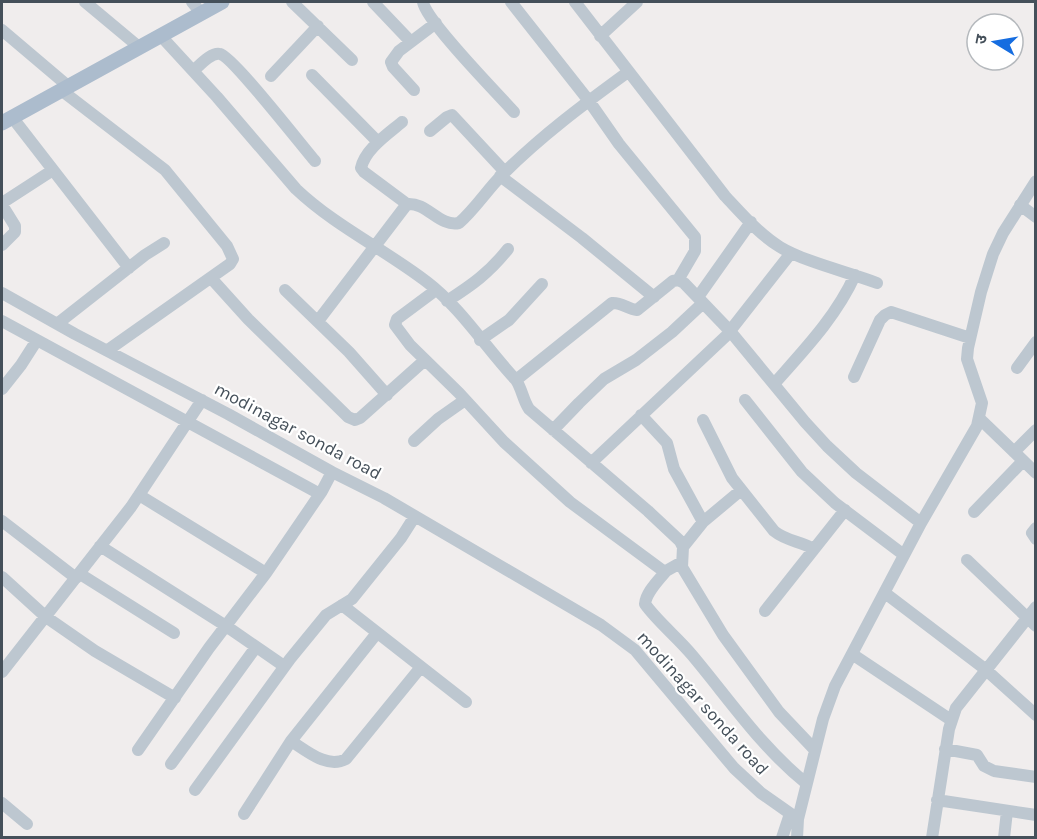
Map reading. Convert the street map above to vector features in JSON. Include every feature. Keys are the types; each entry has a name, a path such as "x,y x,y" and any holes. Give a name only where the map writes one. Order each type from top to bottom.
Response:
{"main road":[{"path":"7,120 140,47 160,35 196,7 222,2"}],"street":[{"path":"85,2 140,47"},
{"path":"292,2 352,60"},
{"path":"373,2 411,42"},
{"path":"423,2 424,8 436,23 514,112"},
{"path":"511,2 589,101 619,144 695,237 695,251 678,280 673,281 637,310 612,303 516,380"},
{"path":"575,2 724,196 772,242 791,253 877,283"},
{"path":"600,36 637,2"},
{"path":"414,90 391,62 394,56 436,23"},
{"path":"271,76 318,26"},
{"path":"2,30 65,88 165,170 227,246 233,258 230,264 108,350"},
{"path":"160,35 308,200 429,283 516,380 529,410 680,541 683,547 682,562 686,573 730,644 779,712 815,750"},
{"path":"193,71 215,55 220,54 225,57 250,82 315,161"},
{"path":"402,122 378,142 362,163 361,168 407,204 419,206 445,222 459,224 502,174 538,141 628,72"},
{"path":"312,75 378,142"},
{"path":"430,131 452,115 502,174 654,297"},
{"path":"7,120 53,170 129,267"},
{"path":"2,244 15,232 15,226 2,204 53,170"},
{"path":"782,837 794,816 806,783 829,702 904,555 961,455 979,418 982,403 967,359 970,338 993,254 1035,182"},
{"path":"318,321 407,204"},
{"path":"1020,206 1035,217"},
{"path":"553,430 604,379 636,360 672,332 700,300 751,222"},
{"path":"57,324 129,267 164,243"},
{"path":"447,301 477,282 491,270 508,249"},
{"path":"591,464 730,332 791,253"},
{"path":"774,384 833,313 845,296 855,275"},
{"path":"210,278 248,319 348,417 355,420 387,395 425,360"},
{"path":"678,280 730,332 827,446 856,473 921,523"},
{"path":"480,340 509,320 542,284"},
{"path":"285,290 349,352 387,395"},
{"path":"436,290 397,319 395,325 410,345 465,400 490,429 570,502 652,564 666,571"},
{"name":"modinagar sonda road","path":"2,292 108,350 195,412 384,498 413,520 601,625 635,650 734,768 761,793 794,816"},
{"path":"854,377 880,320 891,312 970,338"},
{"path":"2,321 37,340 195,412 321,492"},
{"path":"2,389 37,340"},
{"path":"1017,368 1035,342"},
{"path":"414,441 438,419 465,400"},
{"path":"745,400 802,472 844,510 904,555"},
{"path":"2,672 139,495 195,412"},
{"path":"641,415 667,443 674,469 703,522"},
{"path":"979,418 1035,473"},
{"path":"703,420 740,491 774,531 782,538 805,544 814,549"},
{"path":"974,512 1019,457 1035,430"},
{"path":"138,750 266,573 331,474"},
{"path":"683,547 703,522 740,491"},
{"path":"139,495 266,573"},
{"path":"765,612 844,510"},
{"path":"195,790 284,666 327,615 352,599 413,520"},
{"path":"2,521 78,576 174,633"},
{"path":"1035,528 1032,533 1035,539"},
{"path":"100,546 226,626 284,666"},
{"path":"967,560 1031,622"},
{"path":"682,562 666,571 648,594 645,604 693,657 765,744 785,766 806,783"},
{"path":"2,577 46,617 95,651 175,698"},
{"path":"885,593 986,669 1035,715"},
{"path":"342,605 466,702"},
{"path":"932,837 945,749 956,708 986,669 1031,622 1035,608"},
{"path":"244,814 291,741 377,633"},
{"path":"171,764 256,647"},
{"path":"852,654 951,720"},
{"path":"291,741 330,762 339,763 346,759 422,667"},
{"path":"945,749 977,755 984,766 994,771 1035,777"},
{"path":"937,800 1035,815"},
{"path":"2,803 27,824"},
{"path":"1004,837 1007,811"},
{"path":"794,816 796,837"}]}
